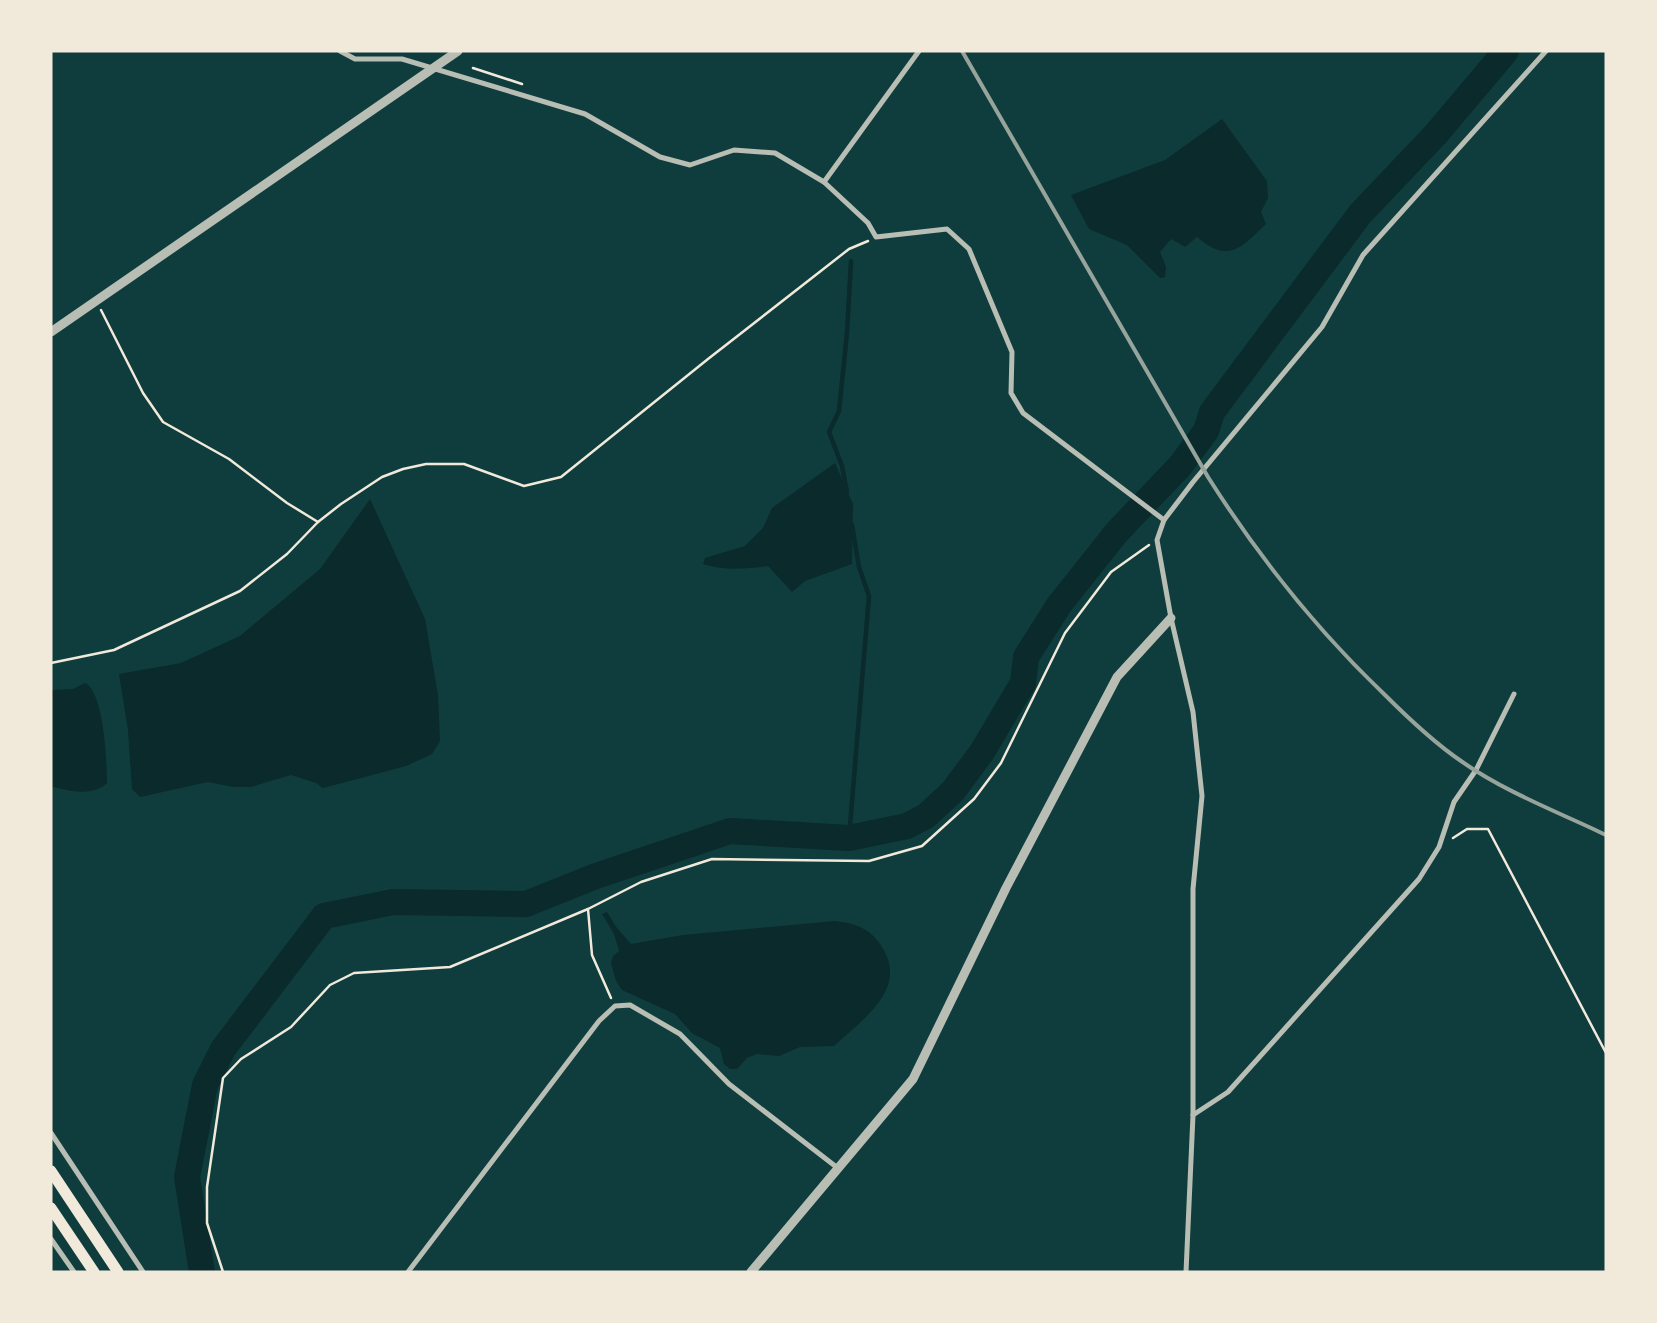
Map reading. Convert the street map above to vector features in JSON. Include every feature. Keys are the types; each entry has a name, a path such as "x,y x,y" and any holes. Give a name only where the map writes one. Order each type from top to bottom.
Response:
{"highway":[{"path":"51,1172 118,1272"},
{"path":"51,1208 94,1272"}],"street":[{"path":"340,51 355,59 402,59 585,114 660,157 690,164 734,150 775,153 824,182 868,223 876,237 948,229 969,249 1012,352 1011,393 1023,413 1164,520"},
{"path":"51,332 458,51"},
{"path":"824,182 919,51"},
{"path":"1186,1272 1193,1114 1193,889 1202,796 1193,712 1171,618 1157,540 1164,520 1193,482 1322,327 1363,255 1546,51"},
{"path":"751,1272 914,1079 1006,888 1117,677 1171,618"},
{"path":"1193,1114 1228,1092 1419,880 1439,847 1454,802 1476,770 1514,694"},
{"path":"408,1272 599,1021 615,1006 630,1005 680,1034 729,1084 839,1170"},
{"path":"51,1133 143,1272"},
{"path":"51,1239 74,1272"}],"path":[{"path":"51,663 114,650 240,591 287,554 318,522 382,477 403,469 426,464 464,464 524,486 561,477 708,359 849,250 876,237"},
{"path":"96,302 143,393 163,422 229,459 287,503 318,522"},
{"path":"223,1272 208,1223 207,1187 223,1078 241,1059 291,1027 330,985 354,973 450,967 588,909 641,882 712,859 869,861 922,846 974,800 1001,763 1065,634 1111,572 1157,540"},
{"path":"1439,847 1467,829 1488,830 1606,1053"},
{"path":"588,909 592,955 615,1006"}],"water":[{"path":"1222,119 1267,181 1268,198 1261,212 1266,224 1249,240 1234,250 1226,251 1217,250 1197,237 1185,247 1171,239 1160,252 1166,267 1165,277 1160,278 1127,245 1089,229 1071,195 1165,160"},
{"path":"835,463 853,504 852,564 805,581 792,592 768,566 735,569 703,564 705,558 745,546 763,528 772,508"},
{"path":"370,499 425,619 438,695 440,741 432,754 406,766 323,788 316,783 291,775 251,787 233,787 208,782 140,797 132,789 128,730 119,674 181,663 240,636 320,569"},
{"path":"85,683 91,689 96,699 100,713 105,745 107,783 95,790 80,792 51,786 51,690 73,689"},
{"path":"607,912 617,928 631,944 683,935 835,921 849,923 866,930 880,944 888,960 890,975 887,988 869,1013 834,1046 800,1047 779,1056 757,1054 747,1058 737,1069 730,1069 724,1064 720,1048 692,1033 675,1014 622,990 616,981 611,963 613,956 619,951 614,934 602,914"}],"waterway":[{"path":"202,1272 187,1177 205,1085 223,1049 324,916 393,902 526,904 596,876 730,831 849,838 907,826 926,816 953,791 982,752 1023,683 1026,657 1059,605 1117,532 1180,466 1206,431 1212,412 1360,214 1436,134 1506,51"},
{"path":"847,492 842,466 829,432 839,411 847,333 851,261"},
{"path":"849,838 869,596 859,567 852,525"}],"railway":[{"path":"962,51 1208,477 1247,535 1289,591 1359,669 1412,721 1441,746 1495,782 1606,835"}]}
